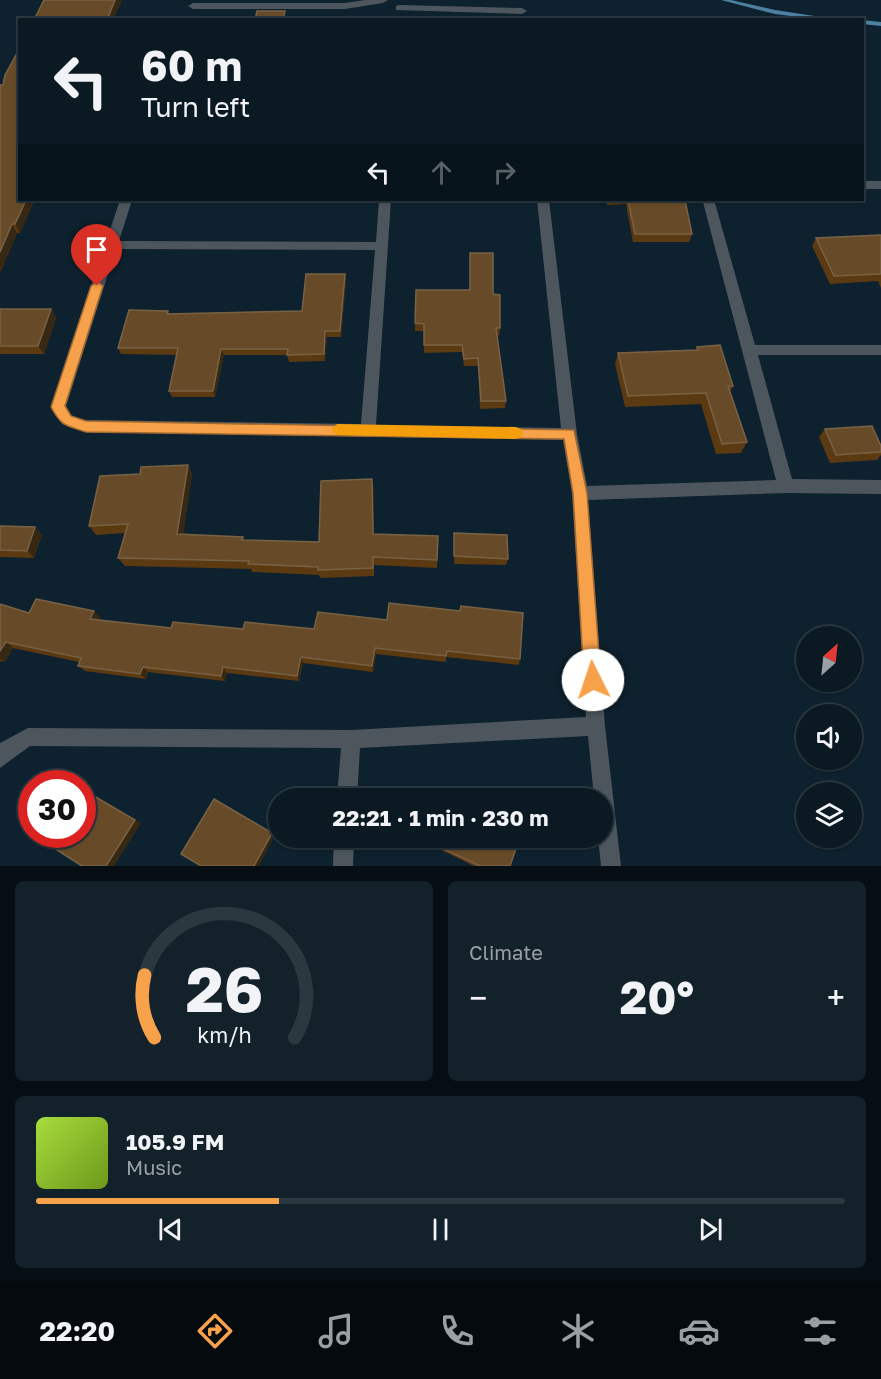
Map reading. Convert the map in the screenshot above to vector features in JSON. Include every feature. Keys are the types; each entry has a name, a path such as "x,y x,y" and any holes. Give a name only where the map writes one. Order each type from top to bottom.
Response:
{"street":[{"path":"190,18 194,3 345,6 383,0"},
{"path":"397,4 523,15 521,0"},
{"path":"864,185 881,185"},
{"path":"126,201 58,407 67,420 86,426 569,434"},
{"path":"368,430 385,201"},
{"path":"543,201 569,434 580,493 596,726 611,866"},
{"path":"710,201 786,486"},
{"path":"110,245 382,246"},
{"path":"750,350 881,350"},
{"path":"580,493 786,486 881,487"},
{"path":"0,758 7,749 28,737 351,739 596,726"},
{"path":"348,788 351,739"},
{"path":"343,866 344,848"}],"building":[{"path":"44,0 115,0 108,18 35,18"},
{"path":"257,11 285,11 283,18 255,18"},
{"path":"18,52 18,201 26,201 15,224 12,224 0,252 0,85 3,85 5,75"},
{"path":"628,201 685,201 692,234 635,234"},
{"path":"881,235 881,274 834,276 816,238"},
{"path":"470,253 493,253 493,294 500,295 500,328 496,328 506,401 481,401 478,358 464,359 462,345 424,345 424,324 415,323 416,290 470,290"},
{"path":"306,274 345,274 340,331 325,331 324,354 287,355 288,349 221,349 213,391 169,391 178,348 118,348 129,310 168,311 167,314 302,311"},
{"path":"0,309 51,309 38,346 0,346"},
{"path":"720,345 733,386 728,386 747,442 722,444 706,393 628,396 618,353 698,350 697,347"},
{"path":"872,426 881,446 881,452 836,455 825,429"},
{"path":"188,465 177,534 243,537 242,540 319,542 321,481 372,479 373,534 438,536 437,560 373,557 373,568 318,570 318,567 248,564 249,561 118,558 128,524 89,526 100,476 140,474 141,467"},
{"path":"0,526 35,527 27,551 0,550"},
{"path":"454,533 507,535 508,559 454,556"},
{"path":"36,599 94,611 90,619 171,628 173,622 243,629 245,622 314,629 318,612 387,620 389,603 460,611 461,606 523,613 520,659 447,651 446,656 375,648 372,666 301,657 297,676 223,667 221,676 143,667 140,674 78,666 81,658 6,642 0,651 0,604 29,613"},
{"path":"96,797 135,820 106,866 82,866 54,848 96,848"},
{"path":"214,799 268,831 268,840 254,866 201,866 181,854"},
{"path":"441,848 516,848 510,866 480,866"}],"waterway":[{"path":"724,0 775,12 823,18"},
{"path":"864,22 881,24"}],"slow traffic":[{"path":"337,430 516,433"}],"route":[{"path":"97,286 58,407 67,420 86,426 569,434 580,493 593,680"}]}
